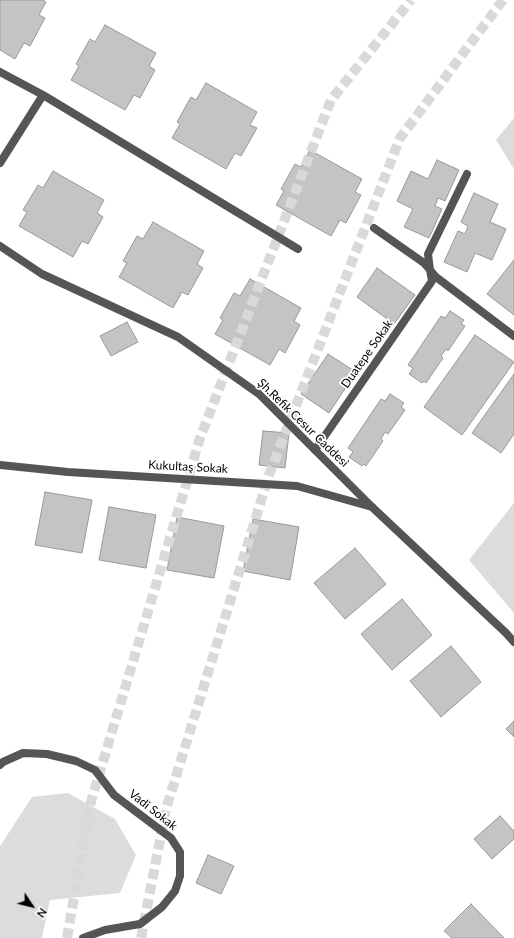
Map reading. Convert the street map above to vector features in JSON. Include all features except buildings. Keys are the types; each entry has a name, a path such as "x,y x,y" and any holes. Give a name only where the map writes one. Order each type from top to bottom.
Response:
{"street":[{"path":"0,72 42,95 298,249"},
{"path":"0,163 42,95"},
{"name":"Duatepe Sokak","path":"315,450 432,281 428,254 467,174"},
{"path":"374,228 424,263 436,277 514,336"},
{"name":"Şh.Refik Cesur Caddesi","path":"0,246 42,274 178,337 259,394 372,507 514,642"},
{"name":"Kukultaş Sokak","path":"0,465 68,472 297,486 372,507"},
{"name":"Vadi Sokak","path":"0,765 3,762 23,753 47,754 76,761 95,770 114,795 171,838 180,852 180,876 175,891 162,908 140,924 105,930 83,938"}],"shaded area":[{"path":"514,118 514,169 496,140"},
{"path":"514,503 514,613 469,560"},
{"path":"68,793 115,819 136,855 120,893 50,900 42,938 0,938 0,846 32,797"}],"tunnel":[{"path":"67,938 90,805 200,438 331,100 411,0"},
{"path":"141,938 166,809 269,475 400,138 503,0"}]}
